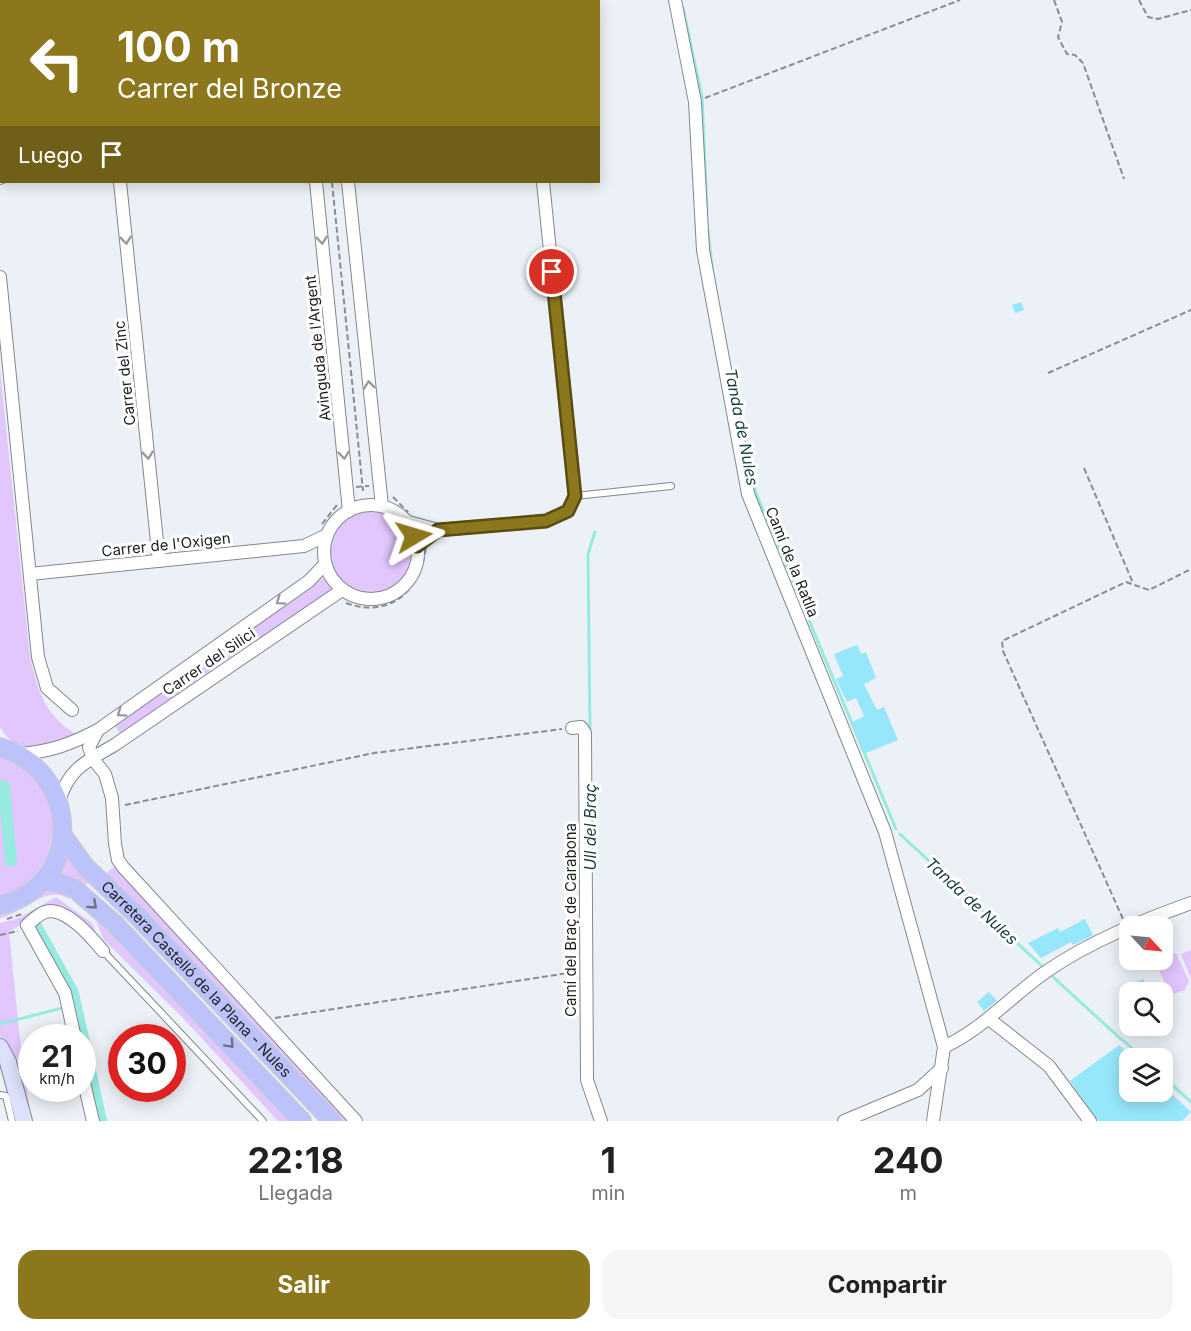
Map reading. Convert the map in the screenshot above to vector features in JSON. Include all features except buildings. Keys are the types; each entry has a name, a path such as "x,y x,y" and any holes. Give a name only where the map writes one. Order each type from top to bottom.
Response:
{"main road":[{"path":"0,747 20,754 44,774 59,801 62,834 56,858 42,882 25,895 0,906"},
{"name":"Carretera Castelló de la Plana - Nules","path":"62,834 85,866 138,917 332,1121"},
{"name":"Carretera Castelló de la Plana - Nules","path":"42,882 59,883 75,890 114,923 302,1121"},
{"path":"4,1059 24,1121"}],"street":[{"name":"Camí de la Ratlla","path":"675,0 695,102 703,250 748,494 885,832 944,1047"},
{"name":"Carrer del Zinc","path":"120,183 159,561"},
{"name":"Avinguda de l'Argent","path":"316,183 349,511"},
{"path":"348,183 382,506"},
{"path":"408,522 417,546 417,560 411,575 401,588 388,596 372,599 357,597 342,590 332,578 324,559 327,535 340,517 349,511 363,506 382,506 408,522 438,530 546,521 568,511 575,496 543,183"},
{"path":"0,277 38,657 47,688 72,710"},
{"path":"417,546 438,530"},
{"name":"Carrer de l'Oxigen","path":"30,574 304,546 327,535"},
{"path":"304,546 324,559"},
{"name":"Carrer del Silici","path":"20,754 45,752 65,747 98,730 309,581 324,559"},
{"name":"Carrer del Silici","path":"59,801 65,781 72,772 342,590"},
{"name":"Camí del Braç de Carabona","path":"572,728 581,727 585,733 587,1080 601,1121"},
{"path":"98,730 89,747 93,759 105,774"},
{"path":"116,744 107,762 105,774 113,808 118,860 356,1121"},
{"path":"1156,916 1191,903"},
{"path":"72,1024 65,993 27,925 40,914 51,911 66,917 86,932 103,951"},
{"path":"933,1121 944,1047 968,1036 1047,971 1119,931"},
{"path":"989,1019 1049,1066 1090,1121"},
{"path":"844,1121 918,1090 942,1068"},
{"path":"89,1102 93,1121"}],"lane":[{"path":"575,496 671,486"},
{"path":"103,951 262,1121"},
{"path":"0,1095 6,1096 12,1121"}],"path":[{"path":"706,97 960,0"},
{"path":"1054,0 1062,22 1058,37 1067,54 1075,55 1083,63 1124,179"},
{"path":"1138,0 1148,17 1158,19 1191,10"},
{"path":"332,183 363,491"},
{"path":"1048,373 1191,310"},
{"path":"1084,468 1133,583"},
{"path":"1122,916 1003,651 1002,641 1126,582 1149,590 1191,568"},
{"path":"113,808 374,753 572,728"},
{"path":"0,935 28,927"},
{"path":"264,1021 288,1015 586,970"}],"shaded area":[{"path":"0,369 30,657 45,703 58,720 79,736 47,747 36,748 16,744 0,727"},
{"path":"370,511 386,514 399,523 408,536 411,552 408,568 399,581 386,590 370,593 354,590 341,581 332,568 329,552 332,536 341,523 354,514"},
{"path":"323,578 332,590 122,736 114,724"},
{"path":"0,755 23,769 40,786 50,806 54,827 51,848 41,868 24,885 0,898"},
{"path":"66,851 91,880 84,887 53,877"},
{"path":"113,862 209,971 349,1121 341,1121 104,875 114,867"},
{"path":"54,889 73,896 69,899 60,895 43,897 0,918 0,913"},
{"path":"56,897 92,923 100,942 51,910 9,931 18,1024 18,1080 0,1035 0,923 19,918"},
{"path":"77,899 98,917 294,1121 278,1121 183,1018 103,939 96,920 75,903"},
{"path":"1191,950 1191,979 1181,954"},
{"path":"1176,953 1189,981 1185,990 1173,994 1173,982 1164,982 1159,970 1173,970 1173,954"}],"waterway":[{"name":"Tanda de Nules","path":"683,8 702,97 707,212"},
{"name":"Tanda de Nules","path":"708,231 713,275"},
{"name":"Tanda de Nules","path":"742,429 756,493 896,829"},
{"name":"Ull del Braç","path":"590,732 588,554 595,532"},
{"path":"4,786 11,861"},
{"name":"Tanda de Nules","path":"900,834 1043,967"},
{"path":"33,921 73,993 101,1121"},
{"path":"1053,977 1122,1040"},
{"path":"0,1024 62,1008"},
{"path":"1124,1041 1132,1048"},
{"path":"1173,1086 1191,1102"}],"route":[{"path":"414,536 417,546 438,530 546,521 568,511 575,496 552,272"}]}
